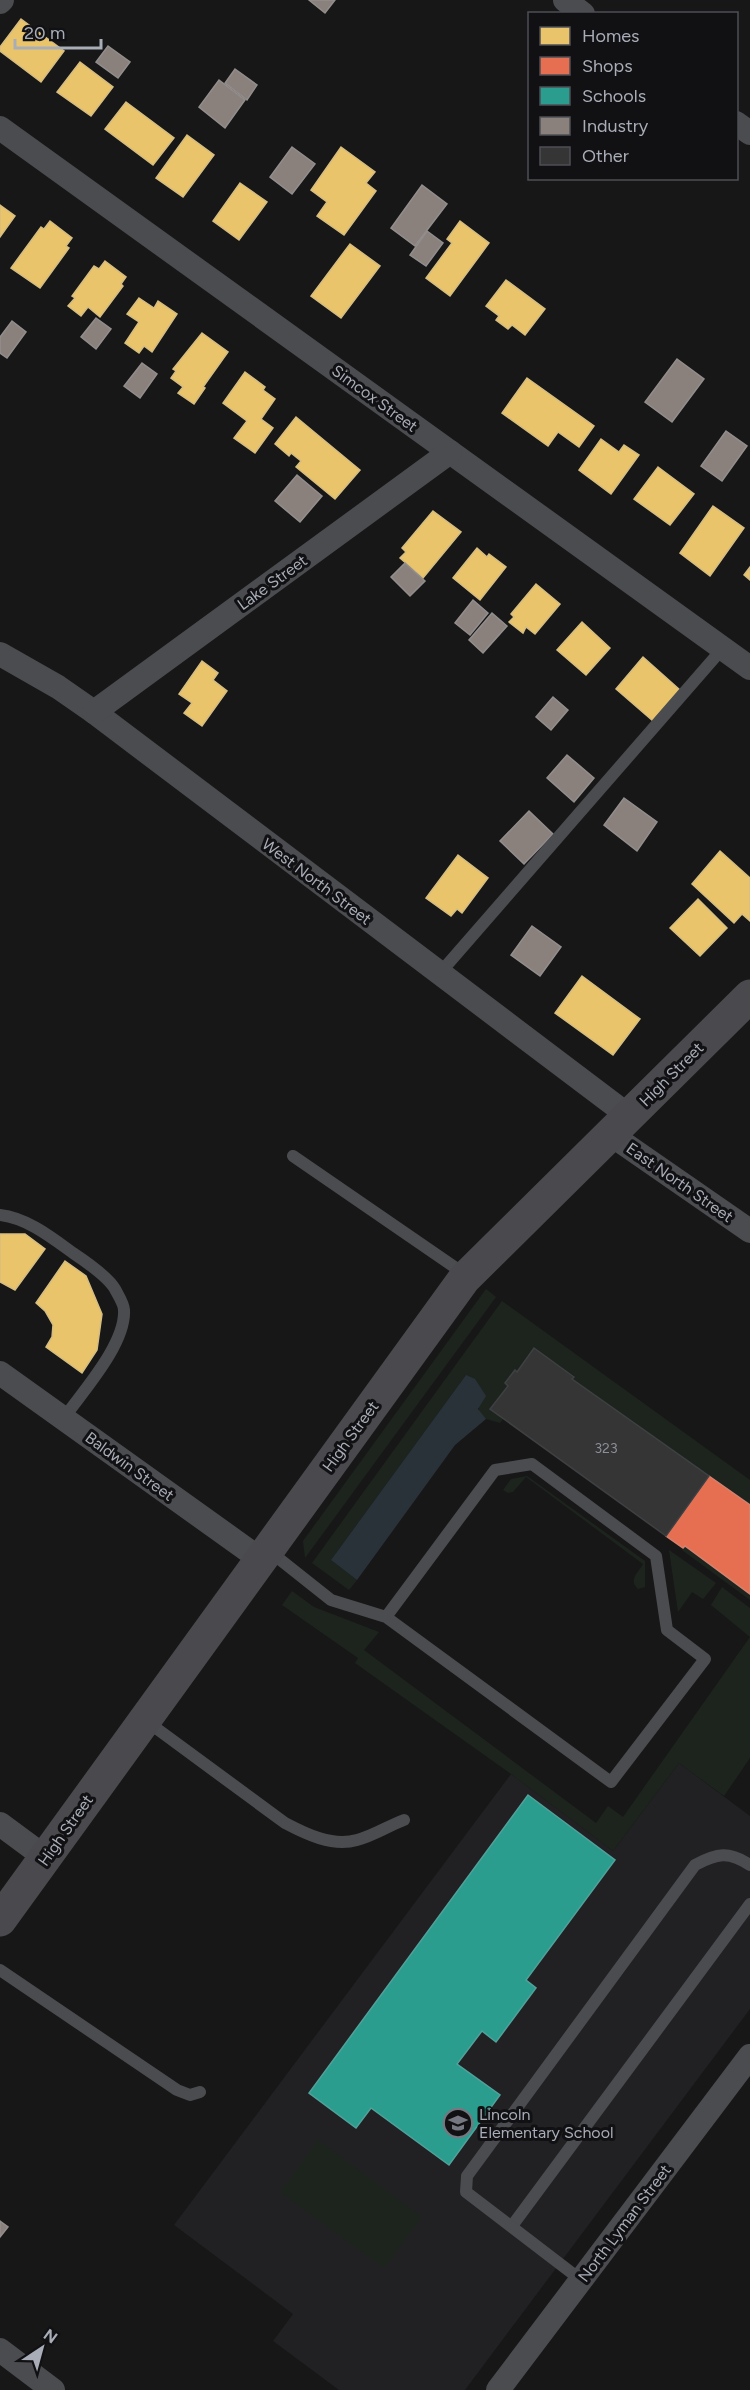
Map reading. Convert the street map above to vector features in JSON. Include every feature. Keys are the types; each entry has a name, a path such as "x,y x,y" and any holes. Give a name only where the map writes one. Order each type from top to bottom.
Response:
{"main road":[{"name":"High Street","path":"0,1920 263,1554 467,1276 750,996"}],"street":[{"path":"565,0 580,12"},
{"name":"Simcox Street","path":"0,128 750,668"},
{"name":"Lake Street","path":"94,712 450,452"},
{"name":"West North Street","path":"0,654 58,687 94,712 440,973 620,1125"},
{"name":"East North Street","path":"620,1125 750,1231"},
{"name":"Baldwin Street","path":"0,1373 263,1554"},
{"path":"0,1824 46,1858"},
{"name":"North Lyman Street","path":"498,2390 750,2056"},
{"path":"0,2350 53,2390"}],"lane":[{"path":"440,973 723,648"},
{"path":"293,1156 467,1276"},
{"path":"0,1215 14,1217 40,1230 83,1260 114,1287 124,1309 122,1329 108,1357 64,1418"},
{"path":"263,1554 331,1600 386,1617 611,1782 705,1659 667,1630 656,1556 532,1464 495,1470 386,1617"},
{"path":"144,1719 285,1823 303,1832 336,1842 358,1840 404,1820"},
{"path":"581,2280 466,2192 467,2176 695,1865 722,1854 737,1857 750,1865"},
{"path":"512,2226 750,1904"},
{"path":"0,1970 177,2090 190,2095 200,2092"}],"shaded area":[{"path":"486,1289 496,1297 305,1558 303,1541"},
{"path":"502,1301 750,1480 750,1505 572,1379 574,1376 534,1348 517,1372 515,1370 505,1383 508,1386 490,1408 503,1419 500,1423 486,1419 479,1413 479,1404 466,1375 331,1560 357,1580 349,1590 312,1563"},
{"path":"466,1375 475,1379 486,1396 478,1409 486,1419 455,1445 357,1580 331,1560"},
{"path":"527,1476 645,1561 645,1587 638,1589 634,1583 635,1576 643,1564 526,1477 513,1492 508,1493 503,1490 511,1479"},
{"path":"685,1546 750,1594 750,1600 682,1550"},
{"path":"669,1550 716,1583 703,1599 692,1592 678,1612"},
{"path":"722,1587 750,1608 750,1637 711,1605"},
{"path":"292,1591 314,1607 379,1632 364,1650 596,1823 608,1806 623,1817 750,1637 750,1758 724,1796 679,1763 613,1851 511,1774 355,1663 358,1658 282,1605"},
{"name":"Lincoln Elementary School","path":"679,1763 750,1816 750,2009 465,2390 339,2390 273,2341 293,2314 174,2225 511,1774 613,1851"},
{"path":"318,2140 422,2217 384,2268 280,2192"}],"building: Homes":[{"path":"21,19 64,51 41,82 0,51 0,47"},
{"path":"80,62 113,87 91,116 57,92"},
{"path":"126,102 174,138 153,165 105,129"},
{"path":"187,135 214,155 183,197 156,178"},
{"path":"341,147 375,172 366,183 376,191 344,235 317,216 327,202 311,190"},
{"path":"240,183 267,202 239,240 213,221"},
{"path":"0,205 15,216 0,237"},
{"path":"50,221 72,238 66,246 69,248 40,288 11,268 41,227 44,229"},
{"path":"460,221 489,243 450,296 426,278 452,243 447,239"},
{"path":"350,244 380,266 341,318 311,296"},
{"path":"105,261 126,277 121,284 123,286 100,317 88,307 81,316 68,306 75,298 72,296 94,266 99,269"},
{"path":"506,280 545,309 525,335 512,325 508,329 496,320 499,316 486,306"},
{"path":"139,298 154,308 158,301 177,314 152,352 144,346 139,353 125,343 139,322 127,314"},
{"path":"202,333 228,352 194,404 178,393 183,387 171,378 176,371 173,369"},
{"path":"245,372 265,387 263,390 275,399 261,419 273,428 255,453 234,438 247,421 223,403"},
{"path":"527,378 594,426 579,447 558,432 548,446 502,413"},
{"path":"296,417 360,470 335,499 296,467 301,461 291,453 289,456 275,444"},
{"path":"601,439 619,452 624,445 639,455 611,494 579,470"},
{"path":"658,467 694,494 670,525 634,499"},
{"path":"713,506 744,528 710,576 680,553"},
{"path":"433,511 461,532 423,578 400,558 406,552 402,548"},
{"path":"477,548 487,557 489,554 506,567 480,600 453,578"},
{"path":"750,567 750,580 744,575"},
{"path":"536,584 560,604 535,634 526,627 523,633 509,622 514,617 511,614"},
{"path":"582,622 610,648 586,675 557,650"},
{"path":"643,657 680,690 653,721 616,689"},
{"path":"202,661 218,673 213,680 227,691 202,726 184,713 192,703 179,694"},
{"path":"720,851 750,878 750,921 742,914 734,923 692,884"},
{"path":"458,855 488,878 462,913 457,909 451,916 426,898"},
{"path":"698,899 727,928 700,956 670,928"},
{"path":"582,976 640,1019 613,1055 555,1013"},
{"path":"0,1234 25,1234 45,1249 15,1290 0,1282"},
{"path":"65,1261 86,1276 102,1314 97,1350 82,1373 46,1347 52,1337 53,1325 45,1311 36,1303"}],"building: Shops":[{"path":"709,1476 750,1505 750,1594 685,1546 683,1548 666,1536"}],"building: Schools":[{"path":"528,1795 615,1860 526,1980 536,1988 496,2042 482,2031 457,2064 500,2095 449,2165 371,2108 356,2128 309,2093"}],"building: Industry":[{"path":"309,0 335,0 325,13"},
{"path":"108,46 130,62 118,78 96,62"},
{"path":"235,69 257,85 247,100 225,83"},
{"path":"219,80 245,100 225,128 199,107"},
{"path":"292,147 315,164 292,194 270,177"},
{"path":"422,185 447,204 415,246 391,228"},
{"path":"427,231 443,243 426,266 410,255"},
{"path":"96,318 111,329 96,349 81,337"},
{"path":"12,321 26,332 7,358 0,353 0,337"},
{"path":"677,359 704,379 672,422 645,402"},
{"path":"142,363 157,374 140,398 124,386"},
{"path":"726,431 747,446 722,481 701,466"},
{"path":"297,475 322,496 300,522 275,501"},
{"path":"405,563 425,581 410,596 391,577"},
{"path":"473,600 488,613 470,635 455,623"},
{"path":"492,613 507,626 483,653 469,640"},
{"path":"553,697 568,710 551,730 536,717"},
{"path":"567,755 594,778 574,802 547,778"},
{"path":"624,798 657,822 637,851 604,825"},
{"path":"529,811 553,834 524,864 500,841"},
{"path":"532,926 561,947 540,976 511,955"},
{"path":"0,2221 8,2227 0,2237"}],"building: Other":[{"path":"534,1348 574,1377 572,1379 709,1476 666,1536 490,1409 508,1386 505,1383 515,1370 517,1372"}],"place":[{"name":"Lincoln Elementary School","path":"458,2123"}]}
